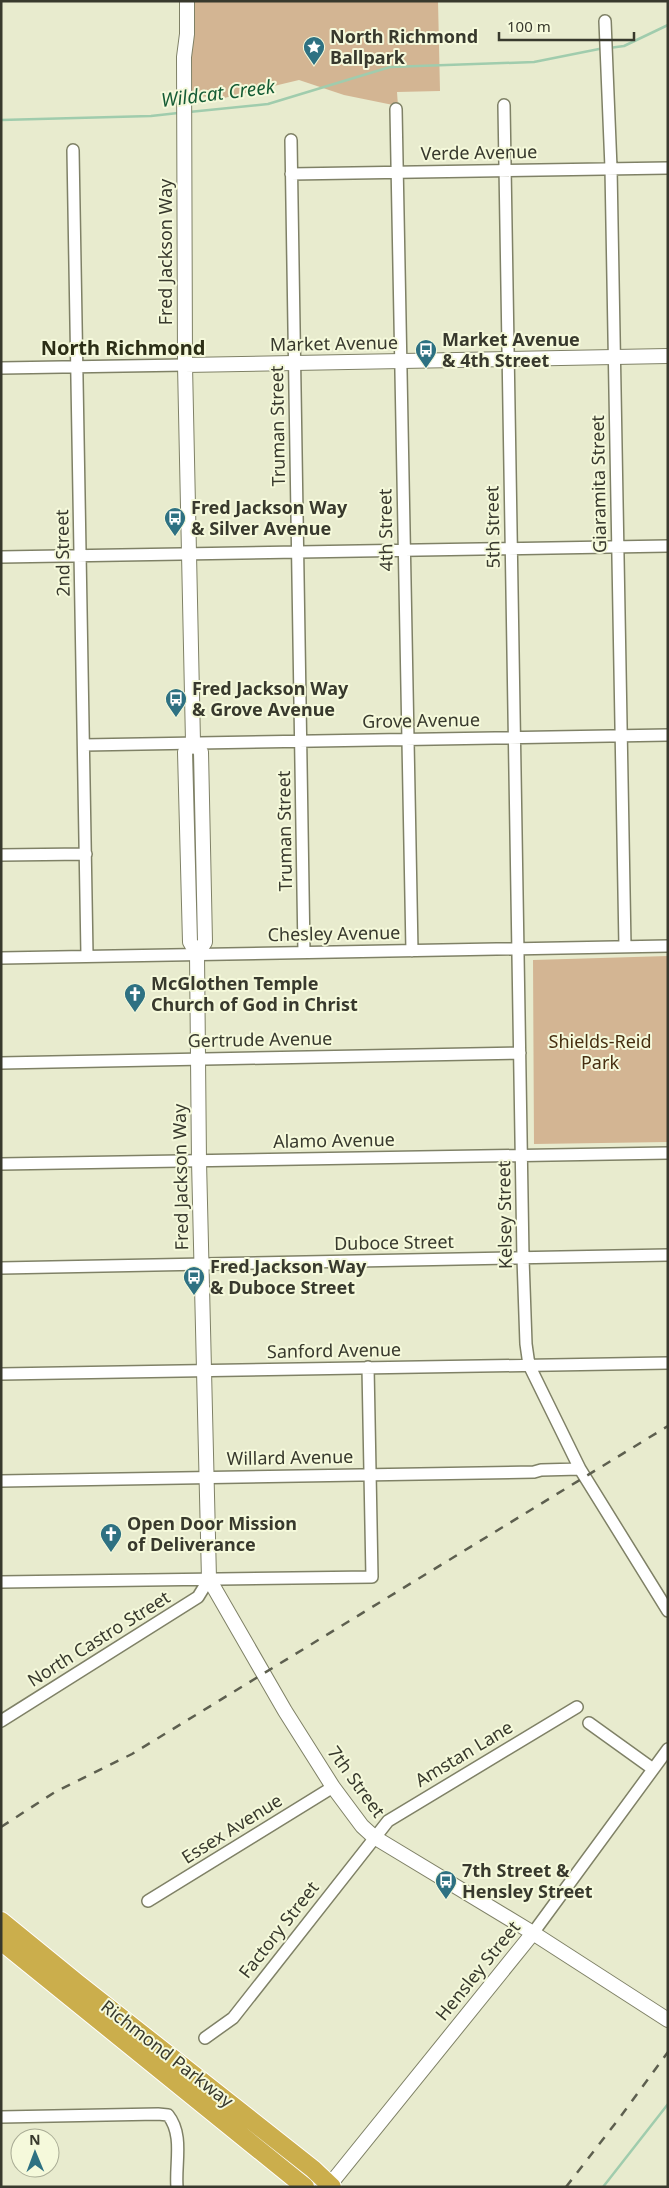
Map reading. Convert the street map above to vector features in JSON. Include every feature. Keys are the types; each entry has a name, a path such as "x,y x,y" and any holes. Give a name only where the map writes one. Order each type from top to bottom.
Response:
{"highway":[{"name":"Richmond Parkway","path":"1,1921 330,2186"},
{"name":"Richmond Parkway","path":"1,1941 305,2187"}],"street":[{"name":"Fred Jackson Way","path":"187,1 184,99 185,365 192,742 184,752 190,942 197,954 199,1161 209,1580"},
{"name":"Giaramita Street","path":"605,21 610,168 625,947"},
{"name":"5th Street","path":"504,106 518,948"},
{"name":"4th Street","path":"396,109 412,951"},
{"name":"Truman Street","path":"291,140 304,952"},
{"name":"2nd Street","path":"73,150 87,955"},
{"name":"Verde Avenue","path":"291,174 668,168"},
{"name":"Market Avenue","path":"1,368 668,356"},
{"path":"1,557 511,547 668,546"},
{"name":"Grove Avenue","path":"84,745 668,735"},
{"path":"1,855 86,854"},
{"name":"Chesley Avenue","path":"1,958 668,946"},
{"name":"Kelsey Street","path":"518,948 526,1344 529,1365 580,1469"},
{"name":"Gertrude Avenue","path":"1,1063 520,1053"},
{"name":"Alamo Avenue","path":"1,1164 668,1153"},
{"name":"Duboce Street","path":"1,1268 668,1255"},
{"name":"Sanford Avenue","path":"1,1374 668,1363"},
{"path":"1,1582 372,1577 368,1367"},
{"path":"580,1469 668,1611"},
{"name":"Willard Avenue","path":"1,1481 534,1472 541,1470 580,1469"},
{"name":"North Castro Street","path":"1,1721 198,1597 209,1580"},
{"name":"7th Street","path":"209,1580 285,1711 333,1787 362,1826 374,1837 533,1933 668,2020"},
{"name":"Amstan Lane","path":"374,1837 388,1821 577,1707"},
{"path":"590,1723 653,1769"},
{"name":"Hensley Street","path":"330,2186 533,1933 668,1749"},
{"name":"Essex Avenue","path":"148,1901 333,1787"},
{"name":"Factory Street","path":"205,2038 233,2018 374,1837"},
{"path":"1,2117 153,2114 168,2116 175,2124 177,2134 177,2187"}],"green space":[{"name":"North Richmond Ballpark","path":"189,1 438,1 440,91 397,92 398,106 344,95 299,80 220,99 188,94"},
{"name":"Shields-Reid Park","path":"668,956 668,1142 534,1144 533,960"}],"waterway":[{"name":"Wildcat Creek","path":"609,48 624,46 668,25"},
{"name":"Wildcat Creek","path":"189,112 268,104 390,67 534,62 604,48"},
{"name":"Wildcat Creek","path":"1,120 151,116 178,113"},
{"path":"603,2187 668,2104"}],"railway":[{"path":"1,1827 55,1792 132,1754 668,1426"},
{"path":"566,2187 668,2052"}],"place":[{"name":"North Richmond Ballpark","path":"314,66"},
{"name":"Market Avenue & 4th Street","path":"426,369"},
{"name":"Fred Jackson Way & Silver Avenue","path":"175,537"},
{"name":"Fred Jackson Way & Grove Avenue","path":"176,718"},
{"name":"McGlothen Temple Church of God in Christ","path":"135,1013"},
{"name":"Fred Jackson Way & Duboce Street","path":"194,1296"},
{"name":"Open Door Mission of Deliverance","path":"111,1553"},
{"name":"7th Street & Hensley Street","path":"446,1900"}],"district":[{"name":"North Richmond","path":"123,348"}]}
